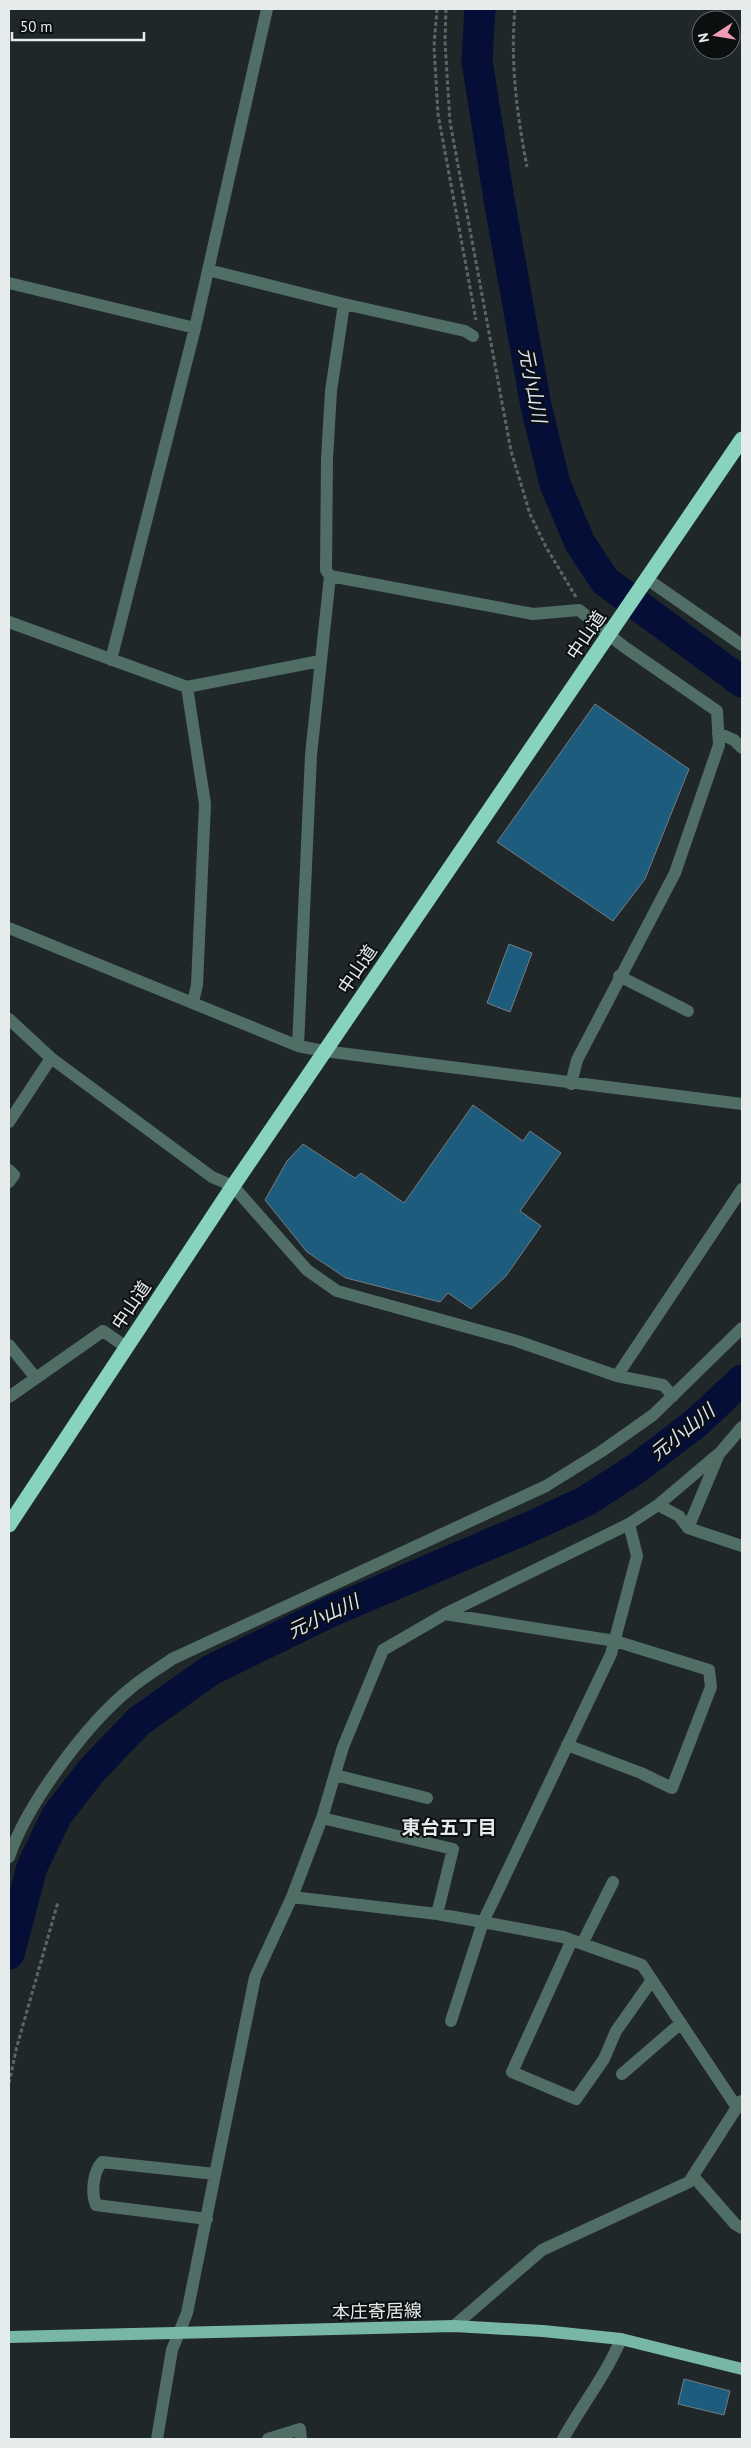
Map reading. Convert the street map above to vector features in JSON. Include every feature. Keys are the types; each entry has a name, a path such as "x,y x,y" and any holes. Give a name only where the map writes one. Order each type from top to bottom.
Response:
{"highway":[{"name":"中山道","path":"9,1525 232,1186 742,438"}],"main road":[{"name":"本庄寄居線","path":"9,2337 454,2326 543,2331 621,2340 742,2369"}],"street":[{"path":"111,660 195,328 267,9"},
{"path":"208,270 344,304 465,331 473,336"},
{"path":"9,283 195,328"},
{"path":"298,1046 311,755 330,576 326,570 327,459 331,391 344,304"},
{"path":"330,576 533,614 579,610 717,711 718,744 675,873 619,976 577,1060 571,1084"},
{"path":"646,581 742,645"},
{"path":"9,622 187,687 320,661"},
{"path":"187,687 205,804 197,985 193,1002"},
{"path":"718,733 734,740 742,748"},
{"path":"9,928 298,1046 571,1084 742,1104"},
{"path":"619,976 688,1011"},
{"path":"9,1019 51,1058 212,1177 232,1186 307,1270 337,1291 518,1341 617,1376 663,1385 673,1396"},
{"path":"9,1122 51,1058"},
{"path":"9,1170 14,1175 9,1182"},
{"path":"617,1376 704,1243 742,1189"},
{"path":"9,1857 27,1816 48,1782 97,1722 130,1688 172,1659 546,1486 602,1451 654,1415 742,1328"},
{"path":"9,1397 103,1331 126,1347"},
{"path":"9,1345 36,1378"},
{"path":"157,2439 172,2350 187,2313 255,1977 292,1897 322,1818 343,1746 383,1650 445,1614 629,1524 658,1505 719,1454 742,1427"},
{"path":"688,1528 719,1454"},
{"path":"658,1505 679,1516 688,1528 742,1546"},
{"path":"451,2021 483,1922 611,1654 637,1556 629,1524"},
{"path":"445,1614 615,1641 709,1670 711,1687 672,1788 642,1773 567,1745"},
{"path":"335,1775 427,1798"},
{"path":"322,1818 453,1849 437,1914"},
{"path":"613,1882 577,1942 512,2072 576,2100 604,2059 616,2032 652,1980"},
{"path":"292,1897 437,1914 483,1922 577,1942 642,1965 681,2023 739,2102 689,2182 542,2250 454,2326"},
{"path":"622,2074 681,2023"},
{"path":"207,2219 96,2205 93,2197 97,2168 102,2162 215,2174"},
{"path":"693,2176 735,2224 742,2228"},
{"path":"563,2439 578,2412 610,2365 621,2340"},
{"path":"268,2439 300,2430 301,2439"}],"path":[{"path":"437,9 434,46 438,114 476,312 473,336"},
{"path":"446,9 445,42 450,122 511,451 530,514 546,547 576,596 579,610"},
{"path":"515,9 514,71 517,113 527,167"},
{"path":"9,2083 17,2046 58,1902"}],"building":[{"path":"595,704 689,769 645,879 613,921 497,842"},
{"path":"509,944 532,953 510,1012 487,1003"},
{"path":"473,1105 523,1141 530,1131 561,1153 520,1211 541,1226 506,1276 471,1309 448,1293 440,1302 346,1278 307,1252 265,1200 287,1161 303,1144 355,1178 361,1173 404,1203"},
{"path":"684,2379 730,2391 724,2415 678,2404"}],"waterway":[{"name":"元小山川","path":"480,9 477,61 499,199 536,406 555,484 580,543 605,581 742,682"},
{"name":"元小山川","path":"9,1954 32,1867 57,1815 92,1770 139,1721 211,1670 332,1611 530,1527 586,1501 637,1468 696,1423 742,1380"}],"district":[{"name":"東台五丁目","path":"449,1827"}]}
